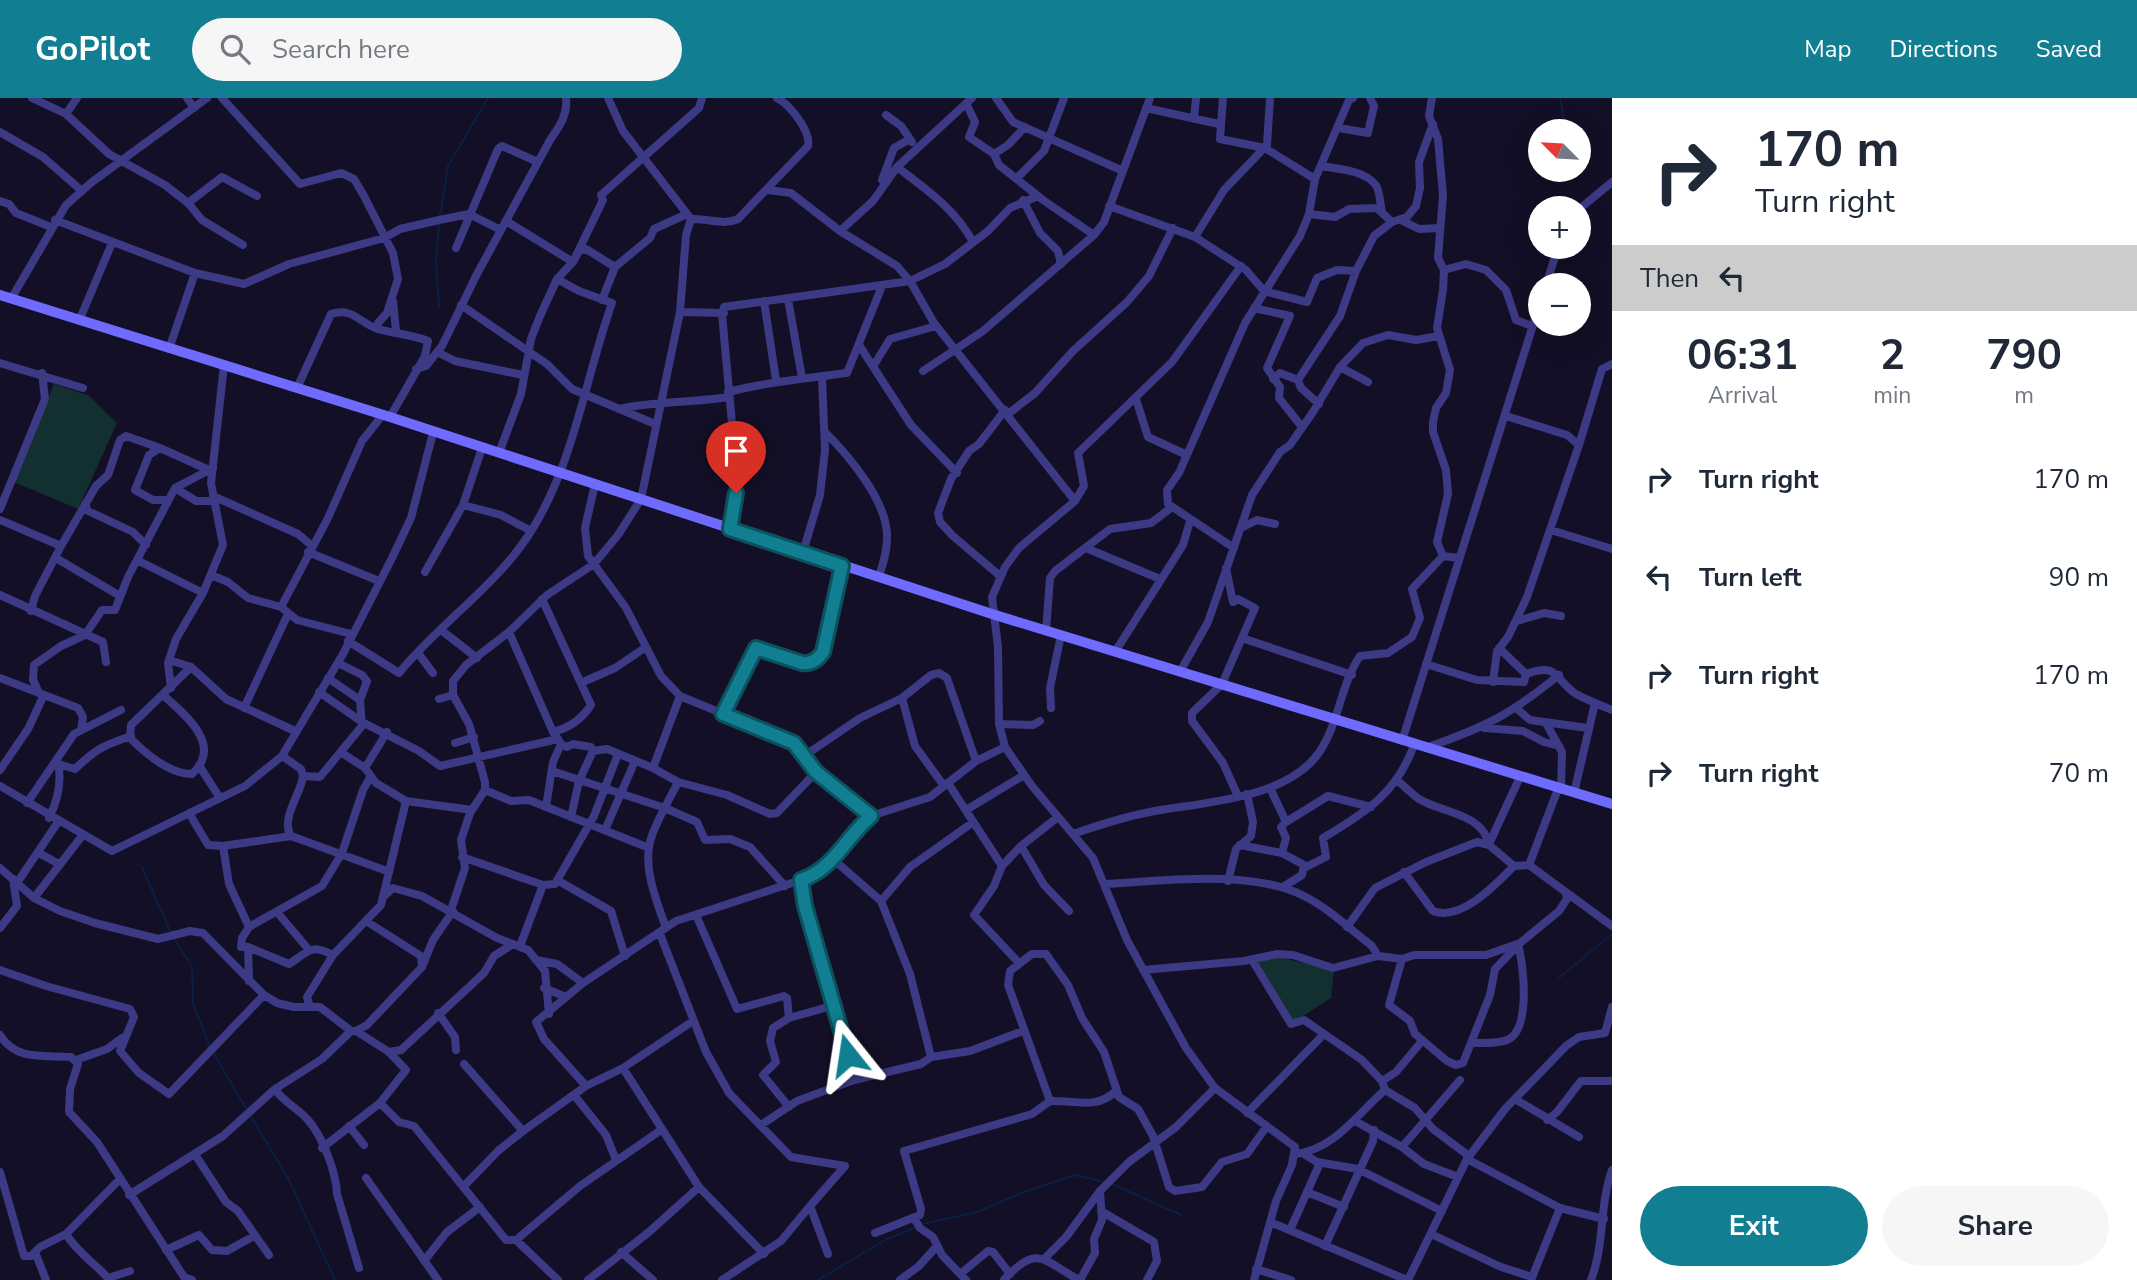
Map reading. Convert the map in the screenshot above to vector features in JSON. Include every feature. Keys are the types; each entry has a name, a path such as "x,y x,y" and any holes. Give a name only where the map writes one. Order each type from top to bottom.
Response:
{"main road":[{"path":"5,297 297,388 992,614 1612,804"}],"street":[{"path":"32,98 66,114 121,160 147,174 188,203 202,220 243,245"},
{"path":"66,114 77,98"},
{"path":"187,98 194,108"},
{"path":"5,297 53,224 82,191 207,98"},
{"path":"222,98 300,184 341,173 354,179 393,253 398,279 393,298 387,313 377,325 378,329"},
{"path":"416,369 426,366 437,352 538,162 560,126 566,111 566,98"},
{"path":"129,1195 196,1156 239,1124 247,1113 275,1089 322,1059 353,1031 367,1025 422,967 433,940 452,911 465,868 461,839 472,810 485,790 474,737 451,687 457,675 509,632 542,599 594,564 618,535 641,499 680,312 689,216 623,131 608,98"},
{"path":"573,262 603,200 601,195 699,108 702,98"},
{"path":"996,98 1013,122 1123,170"},
{"path":"1017,178 1035,163 1051,137 1051,127 1064,98"},
{"path":"923,371 956,350 1023,299 1094,235 1104,222 1150,98"},
{"path":"1194,119 1196,98"},
{"path":"1223,98 1220,139 1265,148 1315,179"},
{"path":"1195,237 1224,190 1246,164 1265,148 1270,98"},
{"path":"1234,548 1172,507 1165,499 1167,490 1187,455 1254,308 1300,236 1309,214 1315,179 1349,100 1353,98"},
{"path":"1339,128 1368,133 1374,106 1370,98"},
{"path":"1432,98 1429,116 1438,139 1443,195 1438,258 1444,270 1437,328 1450,370 1446,393 1436,408 1433,422 1433,432 1446,471 1448,494 1437,542 1443,556"},
{"path":"602,300 615,267 650,238 654,229 689,216 709,218 723,224 730,223 738,219 768,190 810,142 784,99"},
{"path":"879,189 916,147 969,100 975,122 969,137 994,154 999,165 1038,196 1094,235"},
{"path":"1146,108 1219,124"},
{"path":"886,115 901,126 916,147"},
{"path":"1298,380 1340,316 1356,271 1374,236 1416,206 1420,188 1419,162 1433,124"},
{"path":"994,154 1008,145 1025,127"},
{"path":"0,132 43,157 82,191"},
{"path":"840,231 873,201 894,148 909,139"},
{"path":"456,248 500,147 538,162"},
{"path":"1321,166 1359,173 1375,184 1382,212"},
{"path":"897,167 949,208 960,219 973,243"},
{"path":"188,203 222,177 257,196"},
{"path":"1591,199 1612,182"},
{"path":"768,190 791,193 840,231 897,266 910,281 936,326 1075,501"},
{"path":"730,529 736,493 724,307 729,304 788,299 910,281 945,264 988,231 1001,215 1024,200 1038,196"},
{"path":"1024,200 1041,233 1058,251 1060,264"},
{"path":"0,201 9,204 16,212 195,273 244,284 289,264 384,238 400,229 469,214 501,230"},
{"path":"1109,206 1195,237 1241,266 1264,290 1307,302 1317,278 1337,270 1356,271"},
{"path":"1309,214 1335,218 1349,209 1377,208 1397,221 1419,229 1440,228"},
{"path":"506,221 573,262"},
{"path":"1000,576 940,522 938,513 957,473 969,451 979,444 1006,412 1035,393 1073,351 1127,302 1149,276 1173,228"},
{"path":"79,321 112,243"},
{"path":"499,453 521,394 531,339 557,279 579,251 586,249 615,267"},
{"path":"1444,270 1466,264 1486,270 1506,290 1516,320 1528,324"},
{"path":"1241,266 1171,362 1078,453 1084,486 1075,501 1019,548 1000,576 992,597 998,648 999,724 1005,747 1024,775 1093,858 1143,970 1186,1048 1215,1088 1247,1113 1292,1141 1299,1154 1320,1163 1358,1169 1442,1211"},
{"path":"169,349 195,273"},
{"path":"211,575 228,582 248,598 281,607 298,620 350,638 399,673 501,570 531,531 559,473 612,303 557,279"},
{"path":"619,409 662,402 695,403 776,380 822,378 849,371 882,286"},
{"path":"393,298 396,331"},
{"path":"788,299 802,378"},
{"path":"764,301 776,380"},
{"path":"461,305 547,364 572,389 655,424"},
{"path":"1254,308 1290,316 1282,338 1267,363 1273,379 1280,387 1279,398 1301,427"},
{"path":"281,607 309,549 328,518 362,441 385,417 429,347 428,341 396,331 378,329 353,313 342,311 331,314 297,388"},
{"path":"680,312 723,313"},
{"path":"874,365 890,339 936,326"},
{"path":"1181,670 1208,622 1252,495 1319,404 1340,367 1363,343 1388,335 1416,340 1439,336"},
{"path":"1402,741 1529,336"},
{"path":"859,345 911,425 957,473"},
{"path":"437,352 455,361 523,374"},
{"path":"0,363 42,373 83,388"},
{"path":"1493,682 1499,648 1517,621 1551,530 1602,369 1612,364"},
{"path":"171,688 169,660 176,639 203,593 223,545 211,469 224,365"},
{"path":"1340,367 1368,382"},
{"path":"0,509 4,487 45,400 42,373"},
{"path":"1273,379 1280,373 1298,380 1301,388 1319,404"},
{"path":"803,552 820,495 825,450 822,378"},
{"path":"1136,399 1148,437 1187,455"},
{"path":"1506,416 1567,435 1579,445"},
{"path":"825,432 848,455 881,509 888,536 879,576"},
{"path":"0,786 111,851 245,786 282,756 338,663 411,517 433,433"},
{"path":"32,611 35,596 61,546 85,504 108,475 120,440 126,436 134,438 211,469"},
{"path":"825,450 836,443"},
{"path":"160,448 149,455 135,490 153,500 168,500"},
{"path":"425,572 463,505 482,448"},
{"path":"42,694 33,680 34,665 61,646 85,635 102,610 115,610 137,560 175,488 211,469"},
{"path":"595,484 585,528 588,556 626,608 661,676 680,696 794,743 816,772 871,816"},
{"path":"175,488 196,500 214,498 298,534 309,549 379,581"},
{"path":"85,504 88,510 133,531 145,545"},
{"path":"463,505 500,515 531,531"},
{"path":"1046,631 1050,578 1073,556 1110,528 1151,523 1172,507"},
{"path":"0,520 61,546"},
{"path":"1238,530 1257,520 1275,524"},
{"path":"1115,652 1183,545 1190,521"},
{"path":"1551,530 1612,550"},
{"path":"1086,548 1160,579"},
{"path":"1443,556 1460,558"},
{"path":"1073,834 1111,820 1191,807 1270,788 1317,756 1360,656 1388,653 1412,637 1420,618 1412,589 1443,556"},
{"path":"56,558 120,596"},
{"path":"137,560 203,593"},
{"path":"723,714 756,648 802,663 809,664 817,660 825,644 842,566"},
{"path":"1226,567 1233,602 1238,599 1255,608 1222,684 1192,713 1192,721 1242,794 1253,822 1251,836 1234,854 1228,881"},
{"path":"0,595 103,642 106,662"},
{"path":"319,692 362,722 387,732 439,766 557,738 584,715 591,705 583,682 542,599"},
{"path":"1517,621 1544,613 1561,616"},
{"path":"244,708 288,614"},
{"path":"441,630 477,658"},
{"path":"509,632 557,738 567,747 573,744 591,747 593,751"},
{"path":"1051,708 1050,688 1061,635"},
{"path":"1242,638 1352,675"},
{"path":"583,682 615,668 646,648"},
{"path":"1499,648 1526,674"},
{"path":"418,653 427,660 433,673"},
{"path":"169,660 191,667 226,699 296,731"},
{"path":"303,776 320,777 342,753 362,722 360,700 367,681 338,663"},
{"path":"1426,664 1493,682 1524,682 1526,674"},
{"path":"164,696 197,730 205,746 206,752 200,766 192,774 181,772 142,751 131,736 131,725 191,667"},
{"path":"1526,674 1539,669 1559,675 1567,687 1612,710"},
{"path":"804,756 860,718 902,698 931,675 944,673 976,761"},
{"path":"1304,868 1326,858 1323,838 1371,807 1398,781 1420,747 1484,727 1517,709 1559,675"},
{"path":"328,678 360,700"},
{"path":"1,680 82,712 81,730"},
{"path":"0,770 28,729 42,694"},
{"path":"439,699 453,695"},
{"path":"653,768 680,696"},
{"path":"902,698 915,746 966,810 1002,866"},
{"path":"1574,793 1595,702"},
{"path":"1517,709 1530,720 1588,728"},
{"path":"27,803 81,730 121,710"},
{"path":"999,724 1033,725 1040,721"},
{"path":"1544,742 1545,722"},
{"path":"1529,865 1559,789 1563,765 1559,746 1545,722"},
{"path":"1484,727 1523,731 1559,746"},
{"path":"365,768 387,732"},
{"path":"57,762 75,769 84,757 105,745 131,736"},
{"path":"455,743 474,737"},
{"path":"546,807 557,738"},
{"path":"586,1086 544,1039 536,1024 583,983 663,931 696,915 756,892 801,880 834,860 858,827 871,816 930,797 976,761 1005,747"},
{"path":"571,817 579,781 593,751 600,748 653,768 678,782 727,795 770,814 778,813 816,772"},
{"path":"342,753 365,768 376,783 406,801 472,810"},
{"path":"462,857 551,887 590,824 618,754"},
{"path":"282,756 301,769 303,776 288,820 287,829 291,835 296,840 342,853 387,871"},
{"path":"605,830 635,761"},
{"path":"0,928 17,906 15,881 39,853 54,820 57,762"},
{"path":"200,766 220,798"},
{"path":"552,771 665,808 697,822 705,840 730,839 750,847 785,886"},
{"path":"966,810 1024,775"},
{"path":"249,981 242,938 249,927 322,886 342,853 363,790 371,776"},
{"path":"1489,845 1520,777"},
{"path":"1398,781 1420,800 1450,809 1484,830 1489,845"},
{"path":"678,782 649,848 655,897 663,931 693,1021 729,1093 791,1157 845,1166 781,1241 722,1280"},
{"path":"1270,788 1286,822"},
{"path":"485,790 511,801 529,800 649,848"},
{"path":"1282,853 1286,838 1281,827 1328,796 1371,807"},
{"path":"310,1007 307,997 333,955 377,911 383,897 387,871 406,801"},
{"path":"188,813 205,843 223,846 291,835"},
{"path":"1019,963 974,915 994,886 1002,866 1021,846 1058,817"},
{"path":"881,901 910,867 972,823"},
{"path":"16,897 31,896 82,836"},
{"path":"1347,927 1375,888 1404,872 1477,842 1489,845 1514,866"},
{"path":"1240,845 1282,853 1301,863 1304,868 1302,875 1283,887"},
{"path":"223,846 229,884 249,927"},
{"path":"1021,846 1044,885 1069,911"},
{"path":"39,853 59,864"},
{"path":"834,860 881,901 910,974 931,1058"},
{"path":"1404,872 1433,911 1438,913 1450,912 1484,895 1514,866 1529,865 1612,926"},
{"path":"0,868 31,896 60,911 163,940 198,931 264,995 277,1003 320,1007 389,1052 406,1070 380,1102 322,1148"},
{"path":"557,880 611,911 625,956"},
{"path":"801,880 805,906 854,1080"},
{"path":"1104,884 1228,881 1283,887 1306,897 1372,946 1378,956"},
{"path":"389,1052 401,1050 484,973 494,956 517,945 543,885"},
{"path":"383,897 393,888 422,896 517,945 545,971 544,988 549,1014"},
{"path":"1402,959 1389,1005 1410,1021 1415,1034 1422,1041 1456,1065 1463,1063 1473,1043 1495,969 1519,944 1559,911 1567,900 1566,894"},
{"path":"277,912 309,950"},
{"path":"696,915 737,1009 784,996 787,998 789,1018"},
{"path":"366,921 421,956 422,967"},
{"path":"1143,970 1252,960 1277,954 1293,955 1333,968 1378,956 1402,959 1414,955 1486,955 1519,944"},
{"path":"1473,1043 1506,1041 1515,1034 1524,999 1524,964 1519,944"},
{"path":"232,963 245,947"},
{"path":"245,947 289,964 318,947 333,955"},
{"path":"1050,1101 1008,985 1010,971 1040,952 1056,965 1104,1052 1119,1097 1138,1109 1156,1143 1169,1187 1175,1192 1202,1187 1222,1162 1247,1154 1267,1126"},
{"path":"536,960 557,964 583,983"},
{"path":"1252,960 1291,1024 1304,1020 1362,1060 1397,1100 1409,1103 1468,1158 1560,1208 1604,1220"},
{"path":"2,969 46,986 130,1009 134,1017 120,1051"},
{"path":"544,988 566,997"},
{"path":"107,1049 120,1051 139,1073 169,1094 264,995"},
{"path":"789,1107 763,1075 776,1062 769,1041 773,1028 789,1018 835,1005"},
{"path":"1269,1222 1403,1279 1431,1234 1468,1158 1515,1099 1566,1046 1579,1037 1605,1033 1612,1007"},
{"path":"438,1013 455,1037 456,1050"},
{"path":"464,1186 499,1150 586,1086 623,1068 693,1021"},
{"path":"761,1125 789,1107 854,1080 921,1064 931,1058 970,1051 1023,1031"},
{"path":"0,1035 6,1045 18,1053 71,1057 76,1060 78,1064 70,1089 69,1112 97,1142 185,1279"},
{"path":"1247,1113 1324,1035"},
{"path":"76,1060 107,1049 124,1036"},
{"path":"1299,1154 1316,1152 1355,1121 1422,1041"},
{"path":"399,1063 401,1050"},
{"path":"464,1064 523,1132"},
{"path":"623,1068 699,1187 764,1254"},
{"path":"1402,1147 1460,1080"},
{"path":"1547,1120 1558,1112 1581,1081 1612,1081"},
{"path":"1045,1258 1066,1237 1100,1191 1215,1088"},
{"path":"275,1089 285,1102 310,1122 336,1183 359,1268"},
{"path":"875,1233 914,1218 921,1209 904,1152 1032,1114 1050,1101 1094,1104 1107,1100 1116,1091"},
{"path":"574,1095 606,1135 616,1160"},
{"path":"1515,1099 1579,1137"},
{"path":"380,1102 399,1122 414,1126 506,1240 516,1240 616,1160 661,1130"},
{"path":"1355,1121 1402,1147 1424,1164 1458,1177"},
{"path":"349,1126 364,1145"},
{"path":"1325,1246 1373,1141 1374,1130"},
{"path":"1254,1280 1269,1222 1299,1154"},
{"path":"196,1156 226,1202 238,1211 269,1255"},
{"path":"1290,1230 1320,1163"},
{"path":"1591,1280 1600,1256 1604,1204 1612,1170"},
{"path":"0,1172 24,1256 66,1234 120,1179"},
{"path":"366,1178 438,1280"},
{"path":"588,1280 670,1215 699,1187"},
{"path":"914,1218 920,1228 933,1237 935,1250 963,1277 988,1251 993,1252 1007,1277 1026,1259 1045,1258 1079,1280 1094,1256 1094,1239 1102,1220 1100,1191"},
{"path":"1307,1192 1344,1207"},
{"path":"810,1206 828,1254"},
{"path":"424,1261 447,1232 480,1207"},
{"path":"1431,1234 1501,1267 1532,1278 1560,1208"},
{"path":"1101,1211 1154,1242 1157,1261 1147,1280"},
{"path":"66,1234 82,1257 93,1262 108,1278 130,1270"},
{"path":"166,1250 199,1235 212,1250 227,1251 254,1236"},
{"path":"516,1240 558,1280"},
{"path":"900,1280 935,1250"},
{"path":"35,1252 46,1280"},
{"path":"621,1252 653,1280"},
{"path":"1256,1269 1291,1280"}],"green space":[{"path":"54,384 88,395 117,423 78,509 14,482"},
{"path":"1278,957 1334,970 1331,998 1292,1023 1255,961"}],"waterway":[{"path":"440,216 448,166 488,98"},
{"path":"1560,98 1564,119"},
{"path":"439,225 436,259 439,308"},
{"path":"142,867 171,933"},
{"path":"1559,978 1612,934"},
{"path":"174,938 192,967 193,1003 210,1047"},
{"path":"213,1052 247,1110"},
{"path":"250,1115 288,1178 335,1280"},
{"path":"923,1224 977,1212 1021,1193 1075,1175 1104,1182"},
{"path":"1112,1184 1181,1215"},
{"path":"818,1280 885,1240 914,1228"}],"route":[{"path":"736,493 730,529 842,566 823,652 817,660 809,664 802,663 756,648 723,714 794,743 816,772 871,816 858,827 834,860 801,880 805,906 848,1055"}]}
